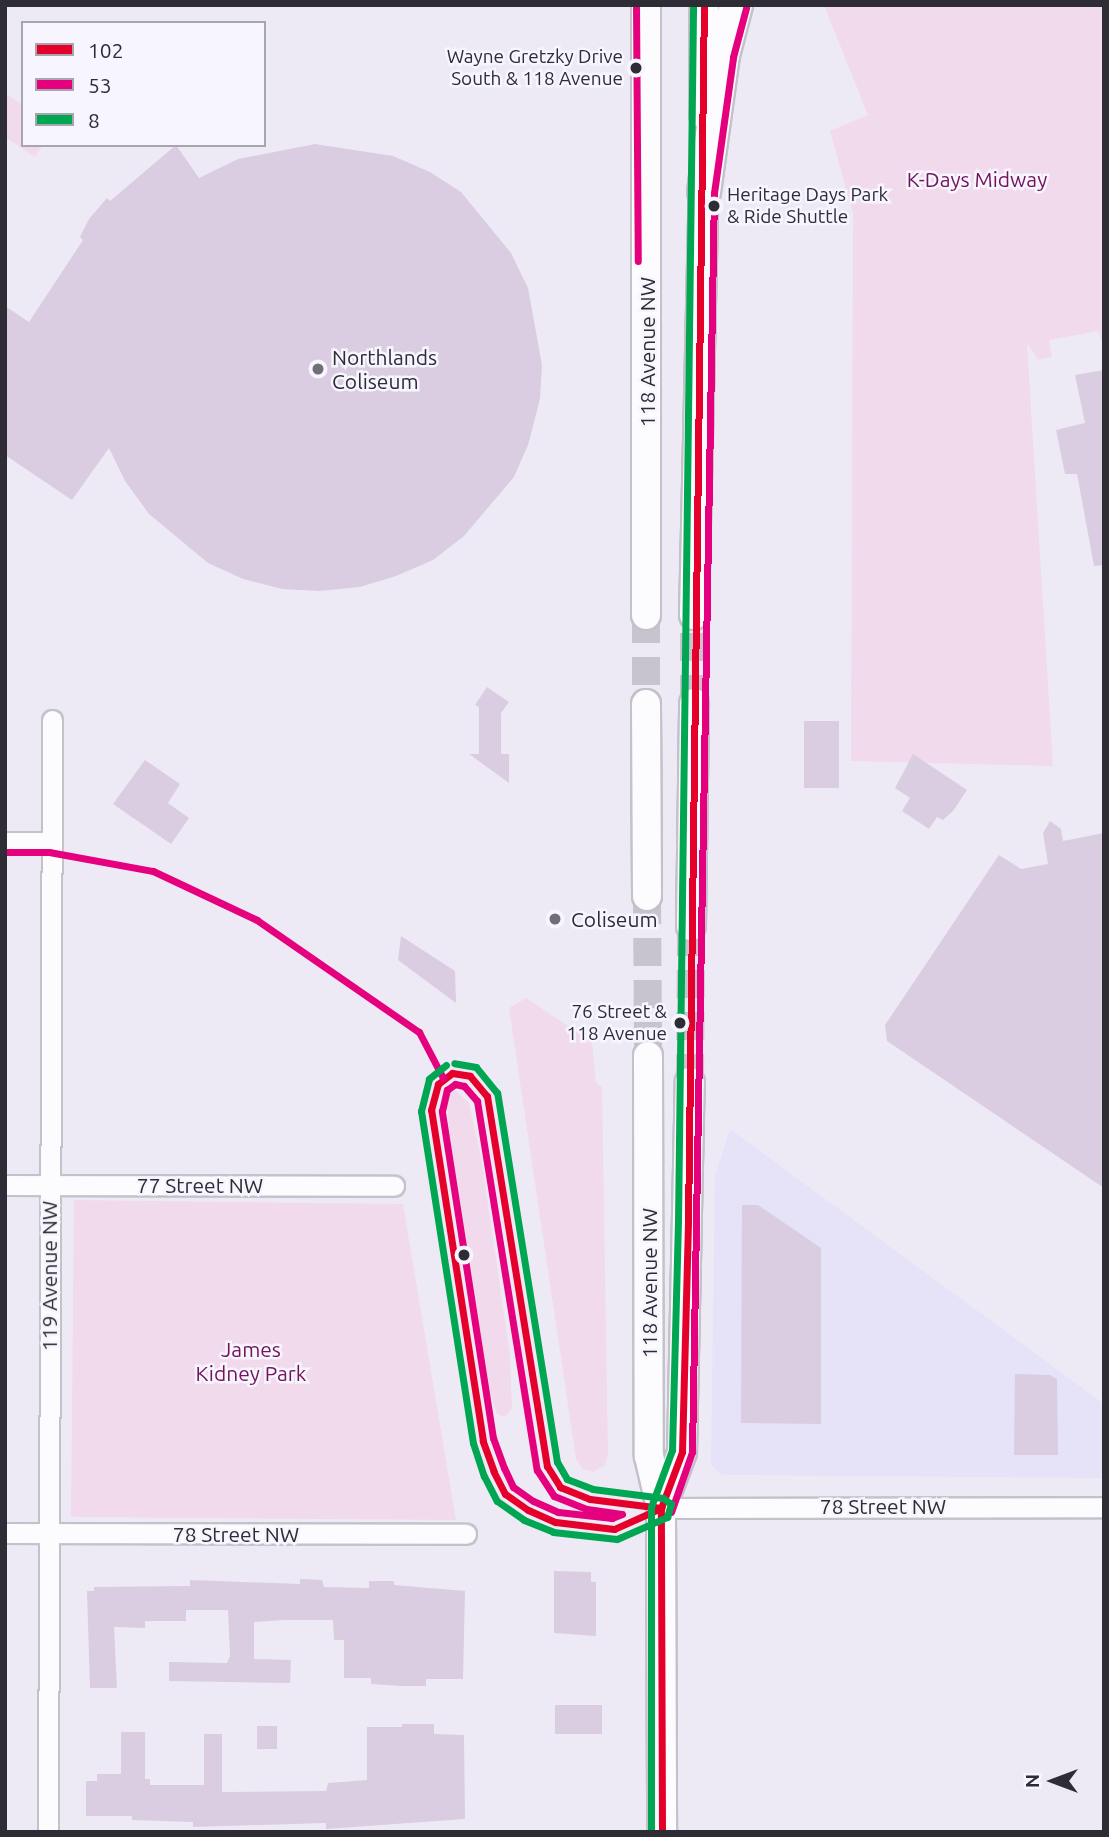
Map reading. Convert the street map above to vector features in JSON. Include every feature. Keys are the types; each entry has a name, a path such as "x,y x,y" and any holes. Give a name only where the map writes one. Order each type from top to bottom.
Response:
{"main road":[{"name":"118 Avenue NW","path":"646,5 646,615"},
{"path":"694,615 704,192 704,5"},
{"path":"704,192 723,55 736,5"},
{"path":"691,926 694,703"},
{"path":"646,704 647,896"},
{"name":"118 Avenue NW","path":"648,1056 649,1456 661,1508 662,1832"},
{"name":"118 Avenue NW","path":"661,1508 682,1452 690,1082"}],"street":[{"name":"119 Avenue NW","path":"48,1832 52,720"},
{"path":"5,842 50,842"},
{"name":"77 Street NW","path":"5,1185 394,1186"},
{"name":"78 Street NW","path":"661,1508 1104,1507"},
{"name":"78 Street NW","path":"5,1533 466,1534"}],"shaded area":[{"path":"730,1129 1104,1404 1104,1478 722,1475 711,1465 715,1176"}],"green space":[{"name":"K-Days Midway","path":"824,5 1104,5 1104,347 1098,331 1049,340 1052,357 1038,360 1027,343 1053,766 851,761 853,214 830,131 868,115"},
{"path":"5,93 21,104 21,147 42,147 35,157 5,137"},
{"path":"526,998 592,1042 596,1083 602,1087 608,1455 604,1466 593,1472 582,1468 576,1459 509,1008"},
{"path":"455,1090 469,1103 481,1157 510,1355 512,1408 505,1417 497,1414 487,1384 453,1166 447,1109 450,1094"},
{"name":"James Kidney Park","path":"74,1200 403,1204 456,1520 71,1517"}],"building":[{"name":"Northlands Coliseum","path":"315,144 393,156 430,172 461,192 511,253 528,288 542,365 540,399 528,445 514,477 464,536 433,560 396,576 360,587 320,591 282,589 243,579 208,563 149,514 125,481 109,448 72,500 5,455 5,306 29,322 83,240 80,237 89,219 107,198 110,201 174,147 177,147 199,178 238,159"},
{"path":"1104,370 1104,565 1094,566 1077,474 1065,474 1056,430 1085,423 1075,375"},
{"path":"487,687 509,702 501,713 501,754 509,754 509,783 469,754 479,754 479,707 475,705"},
{"path":"804,721 839,721 839,788 804,788"},
{"path":"913,754 967,790 953,811 943,820 937,817 929,829 902,811 910,798 895,788"},
{"path":"145,760 180,784 168,803 189,818 171,844 113,804"},
{"path":"1050,821 1061,829 1063,841 1104,833 1104,1188 887,1041 885,1025 999,855 1021,869 1048,864 1043,833"},
{"path":"401,936 455,971 456,1003 398,960"},
{"path":"742,1205 758,1205 821,1248 821,1424 741,1423"},
{"path":"1015,1374 1050,1375 1057,1379 1058,1455 1014,1455"},
{"path":"554,1571 591,1572 591,1582 596,1582 596,1636 554,1633"},
{"path":"300,1579 322,1580 324,1587 369,1588 369,1581 394,1581 394,1585 465,1591 463,1679 426,1679 426,1686 401,1686 371,1684 371,1678 344,1678 344,1640 334,1640 333,1620 285,1620 254,1622 254,1659 291,1660 290,1683 169,1681 169,1662 227,1663 230,1656 228,1610 186,1610 186,1621 145,1621 145,1628 114,1627 117,1688 90,1688 87,1591 94,1591 94,1587 190,1586 190,1580 300,1584"},
{"path":"555,1705 602,1705 602,1734 555,1734"},
{"path":"402,1724 434,1724 434,1734 464,1735 465,1819 326,1829 326,1823 193,1827 193,1822 132,1820 132,1816 86,1816 86,1781 97,1781 97,1774 121,1774 121,1732 145,1732 145,1779 150,1779 150,1785 204,1785 204,1734 222,1734 222,1792 326,1791 328,1783 367,1780 367,1727 402,1727"},
{"path":"257,1726 277,1726 277,1749 257,1749"}],"tunnel":[{"path":"646,615 646,704"},
{"path":"694,615 694,703"},
{"path":"647,896 648,1056"},
{"path":"690,1082 691,926"}],"transit line":[{"name":"53","path":"636,5 638,261"},
{"name":"8","path":"651,1832 651,1507 672,1450 678,1222 693,5"},
{"name":"102","path":"662,1832 661,1508 682,1452 688,1222 704,5"},
{"name":"53","path":"671,1512 692,1452 714,193 733,57 746,8"},
{"name":"53","path":"5,852 49,852 153,871 257,920 419,1032 443,1078"},
{"name":"8","path":"446,1065 429,1079 421,1111 473,1443 484,1476 497,1501 524,1520 553,1532 617,1539 667,1517 671,1504 663,1498 593,1489 567,1479 557,1462 497,1093 476,1067 454,1063"},
{"name":"102","path":"452,1073 470,1076 487,1096 547,1466 560,1487 590,1499 661,1508 614,1529 555,1522 528,1510 505,1494 494,1472 483,1441 431,1110 438,1084 452,1073"},
{"name":"53","path":"455,1084 464,1086 477,1101 537,1470 554,1496 587,1509 622,1514 612,1518 558,1512 533,1501 513,1487 493,1438 442,1111 447,1090 455,1084"}],"place":[{"name":"Wayne Gretzky Drive South & 118 Avenue","path":"636,68"},
{"name":"Heritage Days Park & Ride Shuttle","path":"714,206"},
{"name":"Northlands Coliseum","path":"318,369"},
{"name":"Coliseum","path":"555,919"},
{"name":"76 Street & 118 Avenue","path":"680,1023"}]}
